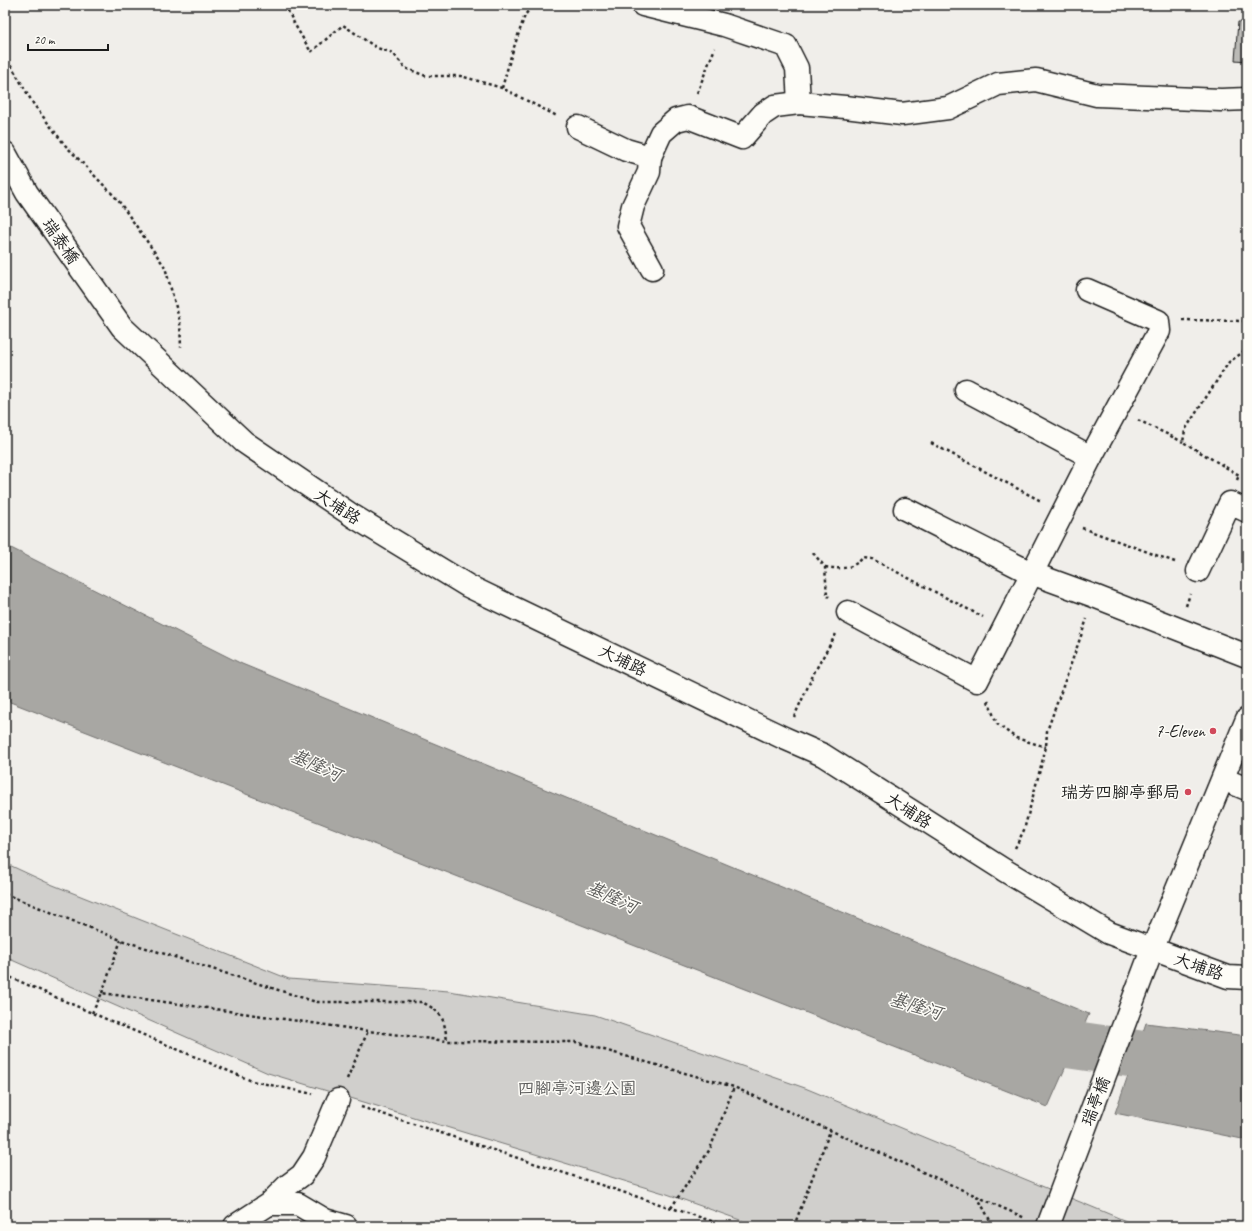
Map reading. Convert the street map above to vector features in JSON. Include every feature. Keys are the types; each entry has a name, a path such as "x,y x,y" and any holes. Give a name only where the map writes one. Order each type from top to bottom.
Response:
{"street":[{"path":"644,5 724,25 786,46 797,68 799,102"},
{"path":"652,269 628,226 633,206 649,172 650,157 661,134 676,120 688,117 742,138 763,114 775,106 799,102 845,106 902,114 948,108 998,84 1036,80 1097,95 1221,100 1247,99"},
{"path":"578,127 626,150 650,157"},
{"name":"瑞泰橋","path":"5,153 27,193 122,327"},
{"path":"848,612 977,681 1091,457 1159,331 1158,321 1087,290"},
{"name":"大埔路","path":"122,327 244,442 353,516 468,586 784,738 823,755 1004,870 1109,933 1228,977 1247,978"},
{"path":"966,390 1091,457"},
{"path":"1198,570 1238,507"},
{"path":"905,509 1031,573 1178,628 1247,656"},
{"name":"大埔路","path":"1142,977 1247,719"},
{"path":"1223,779 1247,790"},
{"name":"瑞亭橋","path":"1039,1223 1142,977"},
{"path":"235,1226 269,1204 287,1186 302,1175 314,1157 338,1100"},
{"path":"269,1204 298,1204 325,1220 346,1226"}],"path":[{"path":"286,5 295,25 311,52 343,25 376,48 393,53 405,68 426,76 461,76 502,88 578,127"},
{"path":"502,88 525,15 533,5"},
{"path":"688,117 724,25"},
{"path":"5,55 34,105 65,145 118,200 166,267 180,322 184,386"},
{"path":"1158,321 1247,321"},
{"path":"1183,442 1185,430 1229,362 1242,353 1247,347"},
{"path":"1116,410 1183,442 1239,474 1238,507"},
{"path":"931,443 1061,516 1198,570 1178,628"},
{"path":"784,738 815,671 848,612 827,595 825,567 813,553"},
{"path":"825,567 842,569 856,564 863,558 872,560 1003,628"},
{"path":"1004,870 1024,830 1046,748 1047,731 1091,610 1094,596"},
{"path":"984,667 986,692 990,708 997,724 1016,738 1046,748"},
{"path":"5,894 121,940 316,1002 422,1002 436,1009 444,1021 447,1041"},
{"path":"92,1013 102,993 121,940"},
{"path":"102,993 368,1032 447,1041 576,1042 734,1087 1039,1223"},
{"path":"338,1100 368,1032"},
{"path":"671,1208 710,1149 734,1087"},
{"path":"794,1226 830,1130"},
{"path":"976,1196 993,1226"}],"green space":[{"name":"四腳亭河邊公園","path":"5,863 48,883 289,979 449,991 595,1015 805,1088 1138,1226 757,1226 667,1194 268,1073 5,957"}],"water":[{"path":"5,545 242,664 1089,1014 1048,1107 5,700"},
{"path":"1146,1023 1247,1036 1247,1140 1115,1113"}],"building":[{"path":"1238,22 1247,22 1247,61 1235,60"}],"waterway":[{"name":"基隆河","path":"1011,1034 1019,1037 1247,1070"}],"place":[{"name":"7-Eleven","path":"1213,731"},
{"name":"瑞芳四腳亭郵局","path":"1188,792"}]}
